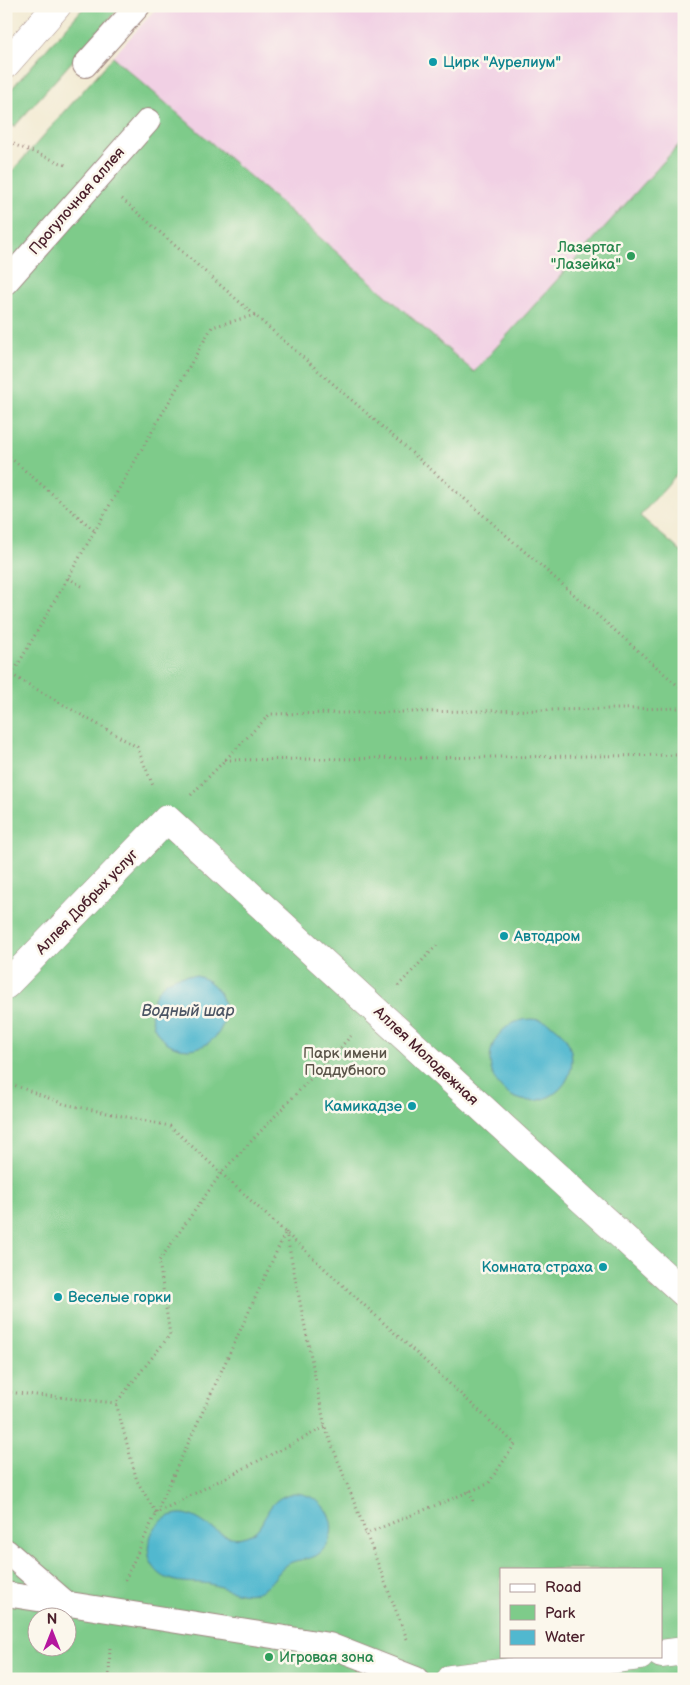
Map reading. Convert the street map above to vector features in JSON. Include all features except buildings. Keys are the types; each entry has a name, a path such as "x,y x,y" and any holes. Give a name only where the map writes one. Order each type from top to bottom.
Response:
{"street":[{"path":"6,64 57,6"},
{"name":"Аллея Добрых услуг","path":"6,985 168,819"},
{"name":"Аллея Молодежная","path":"168,819 684,1293"},
{"path":"662,1654 684,1651"},
{"path":"451,1679 624,1658"}],"lane":[{"path":"85,65 138,6"},
{"name":"Прогулочная аллея","path":"6,282 148,121"},
{"path":"6,1551 66,1604"},
{"path":"6,1594 329,1645 416,1679"}],"path":[{"path":"6,137 15,145 98,178 684,690"},
{"path":"12,675 212,328 255,315"},
{"path":"6,454 95,532"},
{"path":"68,578 85,588"},
{"path":"6,675 12,675 137,747 168,819 270,714 684,708"},
{"path":"224,760 684,755"},
{"path":"116,1404 170,1335 159,1261 222,1172 439,943"},
{"path":"6,1082 64,1104 170,1126 515,1444 488,1484 364,1534"},
{"path":"286,1231 325,1427 364,1534 408,1643"},
{"path":"111,1611 286,1231"},
{"path":"6,1392 116,1404"},
{"path":"116,1404 137,1481 156,1513"},
{"path":"156,1513 325,1427"},
{"path":"469,1491 475,1504"}],"shaded area":[{"path":"158,6 684,6 684,139 474,372 113,57"}],"green space":[{"path":"85,6 121,6 14,127 6,121 6,95"},
{"name":"Парк имени Поддубного","path":"113,57 474,372 684,139 684,466 640,516 684,554 684,1679 6,1679 6,178"}],"water":[{"name":"Водный шар","path":"188,975 209,981 219,991 225,1012 219,1033 209,1043 188,1049 167,1043 157,1033 151,1012 157,991 167,981"},
{"path":"531,1019 547,1022 560,1031 569,1044 572,1060 569,1076 560,1089 547,1098 531,1101 515,1098 502,1089 493,1076 490,1060 493,1044 502,1031 515,1022"},
{"path":"293,1493 314,1499 328,1514 331,1523 331,1534 328,1544 316,1556 288,1564 260,1591 248,1594 209,1584 174,1581 157,1571 151,1561 148,1549 151,1536 160,1522 166,1518 177,1514 188,1515 225,1535 235,1538 246,1536 259,1527 275,1502"}],"place":[{"name":"Цирк \"Аурелиум\"","path":"433,62"},
{"name":"Лазертаг \"Лазейка\"","path":"631,256"},
{"name":"Автодром","path":"504,936"},
{"name":"Камикадзе","path":"412,1106"},
{"name":"Комната страха","path":"603,1267"},
{"name":"Веселые горки","path":"58,1297"},
{"name":"Игровая зона","path":"269,1657"}]}
